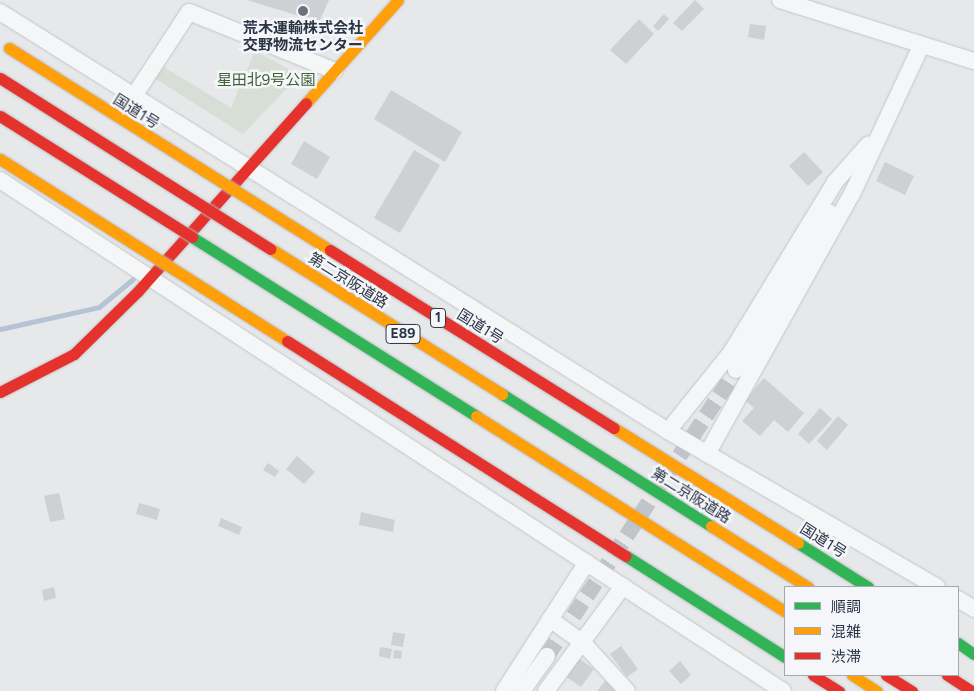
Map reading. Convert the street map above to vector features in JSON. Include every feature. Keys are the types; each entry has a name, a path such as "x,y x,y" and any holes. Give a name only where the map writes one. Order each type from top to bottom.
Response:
{"main road":[{"path":"0,392 74,354 150,278 247,167 398,0"},
{"name":"国道1号","path":"0,43 107,112 866,586"},
{"name":"第二京阪道路","path":"0,78 806,586"},
{"name":"E89","path":"0,116 784,610"},
{"path":"0,159 784,656"},
{"path":"622,470 736,526"},
{"path":"607,499 762,613"},
{"path":"772,543 844,586"},
{"path":"959,644 974,654"},
{"path":"816,676 839,691"},
{"path":"854,676 877,691"},
{"path":"888,676 912,691"},
{"path":"949,676 972,691"}],"street":[{"path":"780,0 921,46 974,61"},
{"path":"0,12 668,431 935,586"},
{"path":"134,96 189,12 335,71"},
{"path":"707,454 852,194 877,134 921,46"},
{"path":"102,76 107,112"},
{"path":"736,370 877,134"},
{"path":"668,431 732,351 836,182 877,134"},
{"path":"0,180 783,691"},
{"path":"359,269 440,311 486,318"},
{"path":"504,691 587,562"},
{"path":"546,691 584,642 623,586"},
{"path":"959,601 974,609"},
{"path":"550,619 584,642 627,691"},
{"path":"522,691 547,656"}],"green space":[{"name":"星田北9号公園","path":"255,51 300,75 243,134 154,78 164,67 231,108"}],"building":[{"name":"荒木運輸株式会社 交野物流センター","path":"247,0 329,0 319,22"},
{"path":"695,0 704,9 682,31 673,23"},
{"path":"664,14 669,19 658,31 653,26"},
{"path":"639,19 654,34 626,64 610,50"},
{"path":"750,24 766,26 764,40 748,37"},
{"path":"391,90 462,132 445,162 374,119"},
{"path":"304,141 330,157 317,179 291,164"},
{"path":"414,150 440,165 400,233 374,218"},
{"path":"804,152 823,172 808,186 789,166"},
{"path":"885,162 914,176 905,195 876,181"},
{"path":"764,378 804,413 788,432 774,420 760,436 742,421 754,408 745,400"},
{"path":"820,408 832,419 809,444 798,434"},
{"path":"838,416 848,425 827,450 817,441"},
{"path":"297,456 315,472 304,484 286,469"},
{"path":"268,463 279,471 275,477 263,470"},
{"path":"59,493 65,519 50,522 44,496"},
{"path":"139,503 160,509 157,520 136,514"},
{"path":"361,512 395,520 393,532 359,525"},
{"path":"221,518 242,527 239,535 218,526"},
{"path":"54,587 56,598 44,601 42,590"},
{"path":"393,632 405,634 403,647 391,645"},
{"path":"621,646 638,669 627,677 610,654"},
{"path":"380,647 392,649 390,659 379,656"},
{"path":"394,650 402,651 401,659 393,658"},
{"path":"578,658 594,669 581,687 565,676"},
{"path":"680,661 691,675 681,684 669,671"},
{"path":"605,681 617,691 597,691"}],"waterway":[{"path":"0,329 99,307 133,279"}],"tunnel":[{"path":"547,656 736,370"}],"traffic: fast":[{"path":"192,237 476,416"},
{"path":"502,394 711,526"},
{"path":"798,543 866,586"},
{"path":"626,556 784,656"},
{"path":"959,644 974,654"}],"traffic: slow":[{"path":"306,103 398,0"},
{"path":"9,48 330,250"},
{"path":"0,159 287,341"},
{"path":"271,249 502,394"},
{"path":"476,416 784,610"},
{"path":"614,428 798,543"},
{"path":"711,526 806,586"},
{"path":"854,676 877,691"}],"traffic: jam":[{"path":"0,78 271,249"},
{"path":"0,392 74,354 138,291 306,103"},
{"path":"0,116 192,237"},
{"path":"330,250 614,428"},
{"path":"287,341 626,556"},
{"path":"815,676 839,691"},
{"path":"888,676 912,691"},
{"path":"949,676 972,691"}],"place":[{"name":"荒木運輸株式会社 交野物流センター","path":"303,11"}]}
